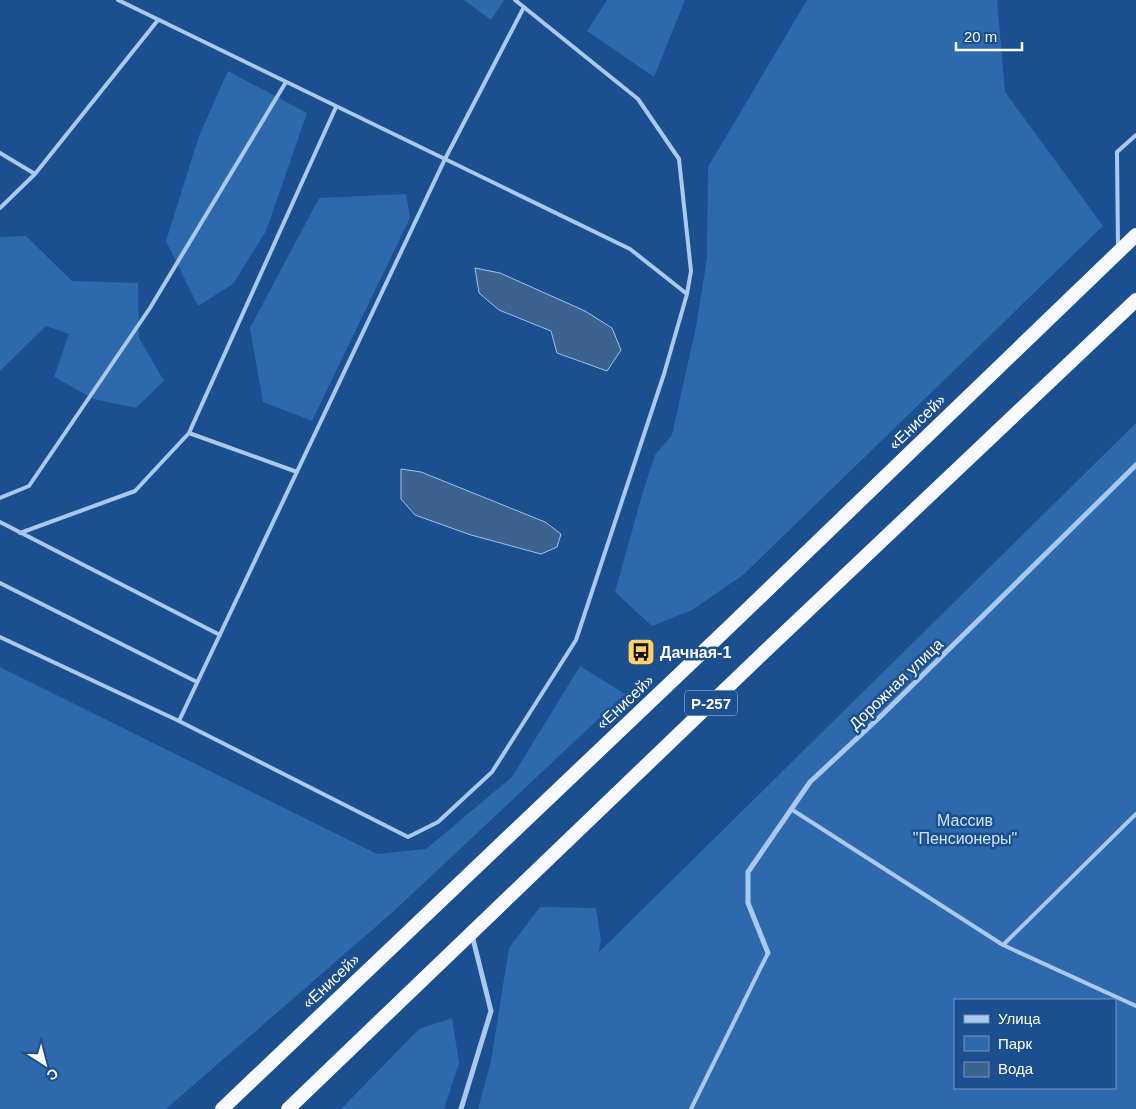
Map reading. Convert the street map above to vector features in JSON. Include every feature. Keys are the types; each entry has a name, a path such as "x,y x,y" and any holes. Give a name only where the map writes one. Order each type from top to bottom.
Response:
{"highway":[{"name":"«Енисей»","path":"222,1109 730,626 1136,235"},
{"name":"Р-257","path":"288,1109 471,932 1136,300"}],"street":[{"name":"Дорожная улица","path":"768,953 748,903 748,872 810,782 882,716 1136,465"},
{"path":"461,1109 491,1011 471,932"}],"lane":[{"path":"118,0 630,249 687,294"},
{"path":"0,637 179,721 408,837 438,822 492,772 576,640 664,374 687,294 691,271 679,159 638,99 515,0"},
{"path":"179,721 445,159 524,7"},
{"path":"0,208 35,174 158,20"},
{"path":"0,498 29,486 150,308 286,82"},
{"path":"20,532 135,491 189,433 336,107"},
{"path":"1118,252 1117,152 1136,135"},
{"path":"0,153 35,174"},
{"path":"189,433 298,472"},
{"path":"0,522 220,635"},
{"path":"0,583 197,682"},
{"path":"791,809 1003,945 1136,1006"},
{"path":"1003,945 1136,814"},
{"path":"691,1109 768,953"}],"green space":[{"path":"464,0 504,0 491,20"},
{"path":"607,0 685,0 654,77 587,31"},
{"path":"807,0 997,0 1005,92 1103,226 743,575 692,610 652,626 615,592 655,455 672,435 696,327 707,258 708,167"},
{"path":"228,71 307,113 266,231 233,284 198,306 166,241 199,136"},
{"path":"406,194 410,218 312,421 263,402 250,328 319,198"},
{"path":"26,236 72,281 138,283 139,338 164,381 136,408 94,399 54,377 69,334 46,326 0,371 0,237"},
{"name":"Массив \"Пенсионеры\"","path":"1136,423 1136,1109 478,1109 491,1061 509,948 540,907 596,908 601,941 598,953"},
{"path":"580,666 625,694 394,911 166,1109 0,1109 0,667 377,854 426,849 512,777"},
{"path":"452,1018 459,1063 444,1109 341,1109 419,1029"}],"water":[{"path":"475,268 500,273 585,311 612,328 621,350 607,371 557,353 551,331 499,310 479,293"},
{"path":"401,469 421,472 545,522 561,534 557,547 541,554 471,535 415,515 401,499"}],"place":[{"name":"Дачная-1","path":"641,652"}]}
